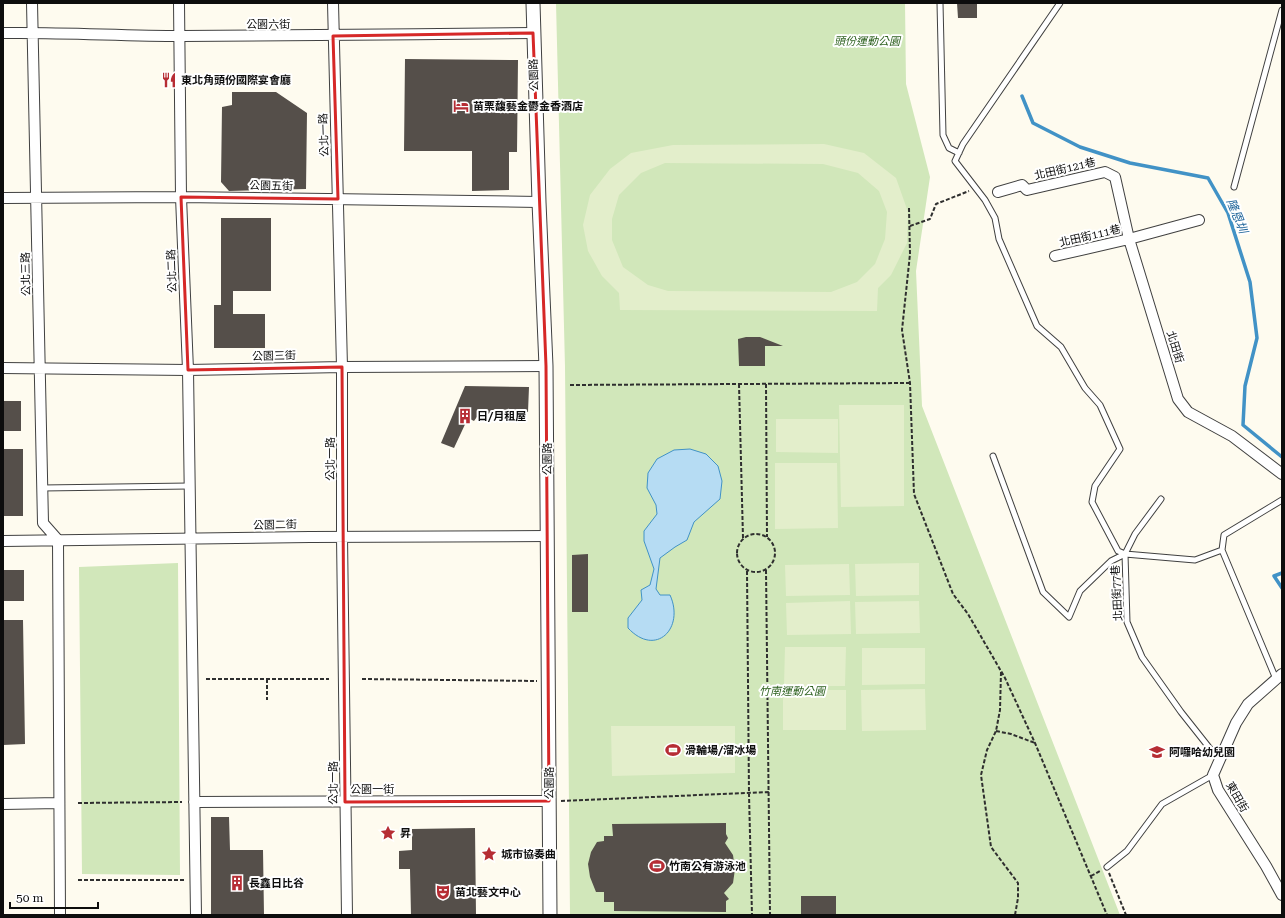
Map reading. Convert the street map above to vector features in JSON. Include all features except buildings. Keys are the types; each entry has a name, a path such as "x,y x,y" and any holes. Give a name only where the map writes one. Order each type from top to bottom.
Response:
{"street":[{"name":"公北三路","path":"32,3 34,33 43,523 58,540"},
{"name":"公北二路","path":"179,3 181,197 188,370 196,915"},
{"name":"公北一路","path":"333,3 342,367 342,537 347,915"},
{"name":"公園路","path":"533,3 546,366 550,915"},
{"name":"公園六街","path":"3,33 180,36 333,36 533,33"},
{"name":"北田街121巷","path":"998,192 1022,185 1027,190 1105,172 1115,177"},
{"name":"北田街","path":"1115,177 1130,239 1178,400 1188,412 1232,436 1282,474"},
{"name":"公園五街","path":"3,198 181,197 539,202"},
{"name":"北田街111巷","path":"1055,256 1130,239 1199,220"},
{"name":"公園三街","path":"3,368 188,370 342,367 546,366"},
{"name":"公園二街","path":"3,541 191,538 547,536"},
{"path":"58,540 60,915"},
{"name":"東田街","path":"1279,676 1248,704 1236,723 1213,775 1218,790 1266,866 1282,895"},
{"name":"公園一街","path":"194,802 549,801"},
{"path":"3,804 59,803"}],"lane":[{"path":"940,3 943,135 949,148 959,153"},
{"path":"1060,3 963,144 955,161 985,200 994,218 999,239 1037,326 1061,347 1085,388 1100,405 1120,449 1095,486 1092,502 1118,551 1125,554"},
{"path":"1234,186 1282,10"},
{"path":"993,456 1043,592 1068,617 1080,591 1111,561 1125,554 1135,534 1161,499"},
{"path":"42,488 189,486"},
{"path":"1279,676 1222,550 1224,535 1282,500"},
{"name":"北田街77巷","path":"1219,761 1181,712 1142,657 1127,622 1125,554 1195,560 1222,550"},
{"path":"1107,867 1127,851 1162,804 1213,775"}],"path":[{"path":"910,226 930,219 936,204 976,188"},
{"path":"910,208 910,254 902,330 910,383 914,494 953,594 968,614 1001,671 1036,743 1107,915"},
{"path":"570,385 910,383"},
{"path":"739,384 743,538"},
{"path":"766,384 767,537"},
{"path":"755,533 767,537 772,541 776,554 771,566 760,573 747,571 742,567 737,556 739,543 743,538 755,533"},
{"path":"766,570 770,915"},
{"path":"747,571 749,794 752,915"},
{"path":"1001,671 1000,710 996,731 987,750 981,775 991,847 1018,883 1018,898 1015,915"},
{"path":"206,679 329,679"},
{"path":"267,679 267,700"},
{"path":"362,679 548,681"},
{"path":"996,731 1011,734 1036,743"},
{"path":"549,801 769,792"},
{"path":"78,803 182,802"},
{"path":"1107,867 1126,915"},
{"path":"78,880 184,880"}],"highlighted area":[{"path":"533,33 546,366 549,801 345,802 342,367 188,370 181,197 338,199 333,36"}],"green space":[{"name":"竹南運動公園","path":"556,3 905,3 906,84 930,177 916,271 922,406 1120,915 570,915 565,367"},
{"path":"824,144 864,153 896,178 908,212 907,243 891,275 878,288 877,311 620,310 619,293 602,276 588,251 583,225 590,195 610,169 631,153 673,145","holes":["665,163 823,164 858,173 879,191 887,212 885,239 875,264 857,282 831,292 668,291 648,285 623,267 612,240 612,219 619,195 641,173"]},
{"path":"839,405 904,405 904,506 841,507"},
{"path":"776,419 838,419 838,453 776,452"},
{"path":"775,463 837,463 838,528 775,529"},
{"path":"178,563 180,875 82,874 79,567"},
{"path":"919,563 919,595 856,596 855,564"},
{"path":"849,564 850,595 786,596 785,565"},
{"path":"850,601 851,634 787,635 786,603"},
{"path":"919,601 920,633 856,634 855,602"},
{"path":"785,647 846,647 845,686 784,686"},
{"path":"862,648 925,648 925,684 862,685"},
{"path":"925,689 926,730 862,731 861,690"},
{"path":"783,690 846,690 846,730 783,730"},
{"name":"滑輪場/溜冰場","path":"611,726 735,726 735,773 612,776"}],"water":[{"path":"690,449 706,454 718,466 722,481 720,499 694,522 687,540 660,558 656,589 660,595 670,595 674,607 674,618 671,628 665,635 658,639 648,640 638,637 628,628 628,618 642,600 641,590 650,585 654,569 644,541 644,531 657,514 656,505 647,488 648,473 657,459 674,450"}],"waterway":[{"name":"隆恩圳","path":"1022,96 1033,123 1080,147 1130,163 1208,178 1228,213 1250,282 1257,338 1245,386 1243,425 1282,457"},
{"name":"隆恩圳","path":"1282,573 1274,576 1282,588"}],"place":[{"name":"東北角頭份國際宴會廳","path":"169,80"},
{"name":"苗栗馥藝金鬱金香酒店","path":"461,106"},
{"name":"日/月租屋","path":"465,416"},
{"name":"滑輪場/溜冰場","path":"673,750"},
{"name":"阿囉哈幼兒園","path":"1157,752"},
{"name":"昇","path":"388,833"},
{"name":"城市協奏曲","path":"489,854"},
{"name":"竹南公有游泳池","path":"657,866"},
{"name":"長鑫日比谷","path":"237,883"},
{"name":"苗北藝文中心","path":"443,892"}],"park label":[{"name":"頭份運動公園","path":"867,41"}]}
